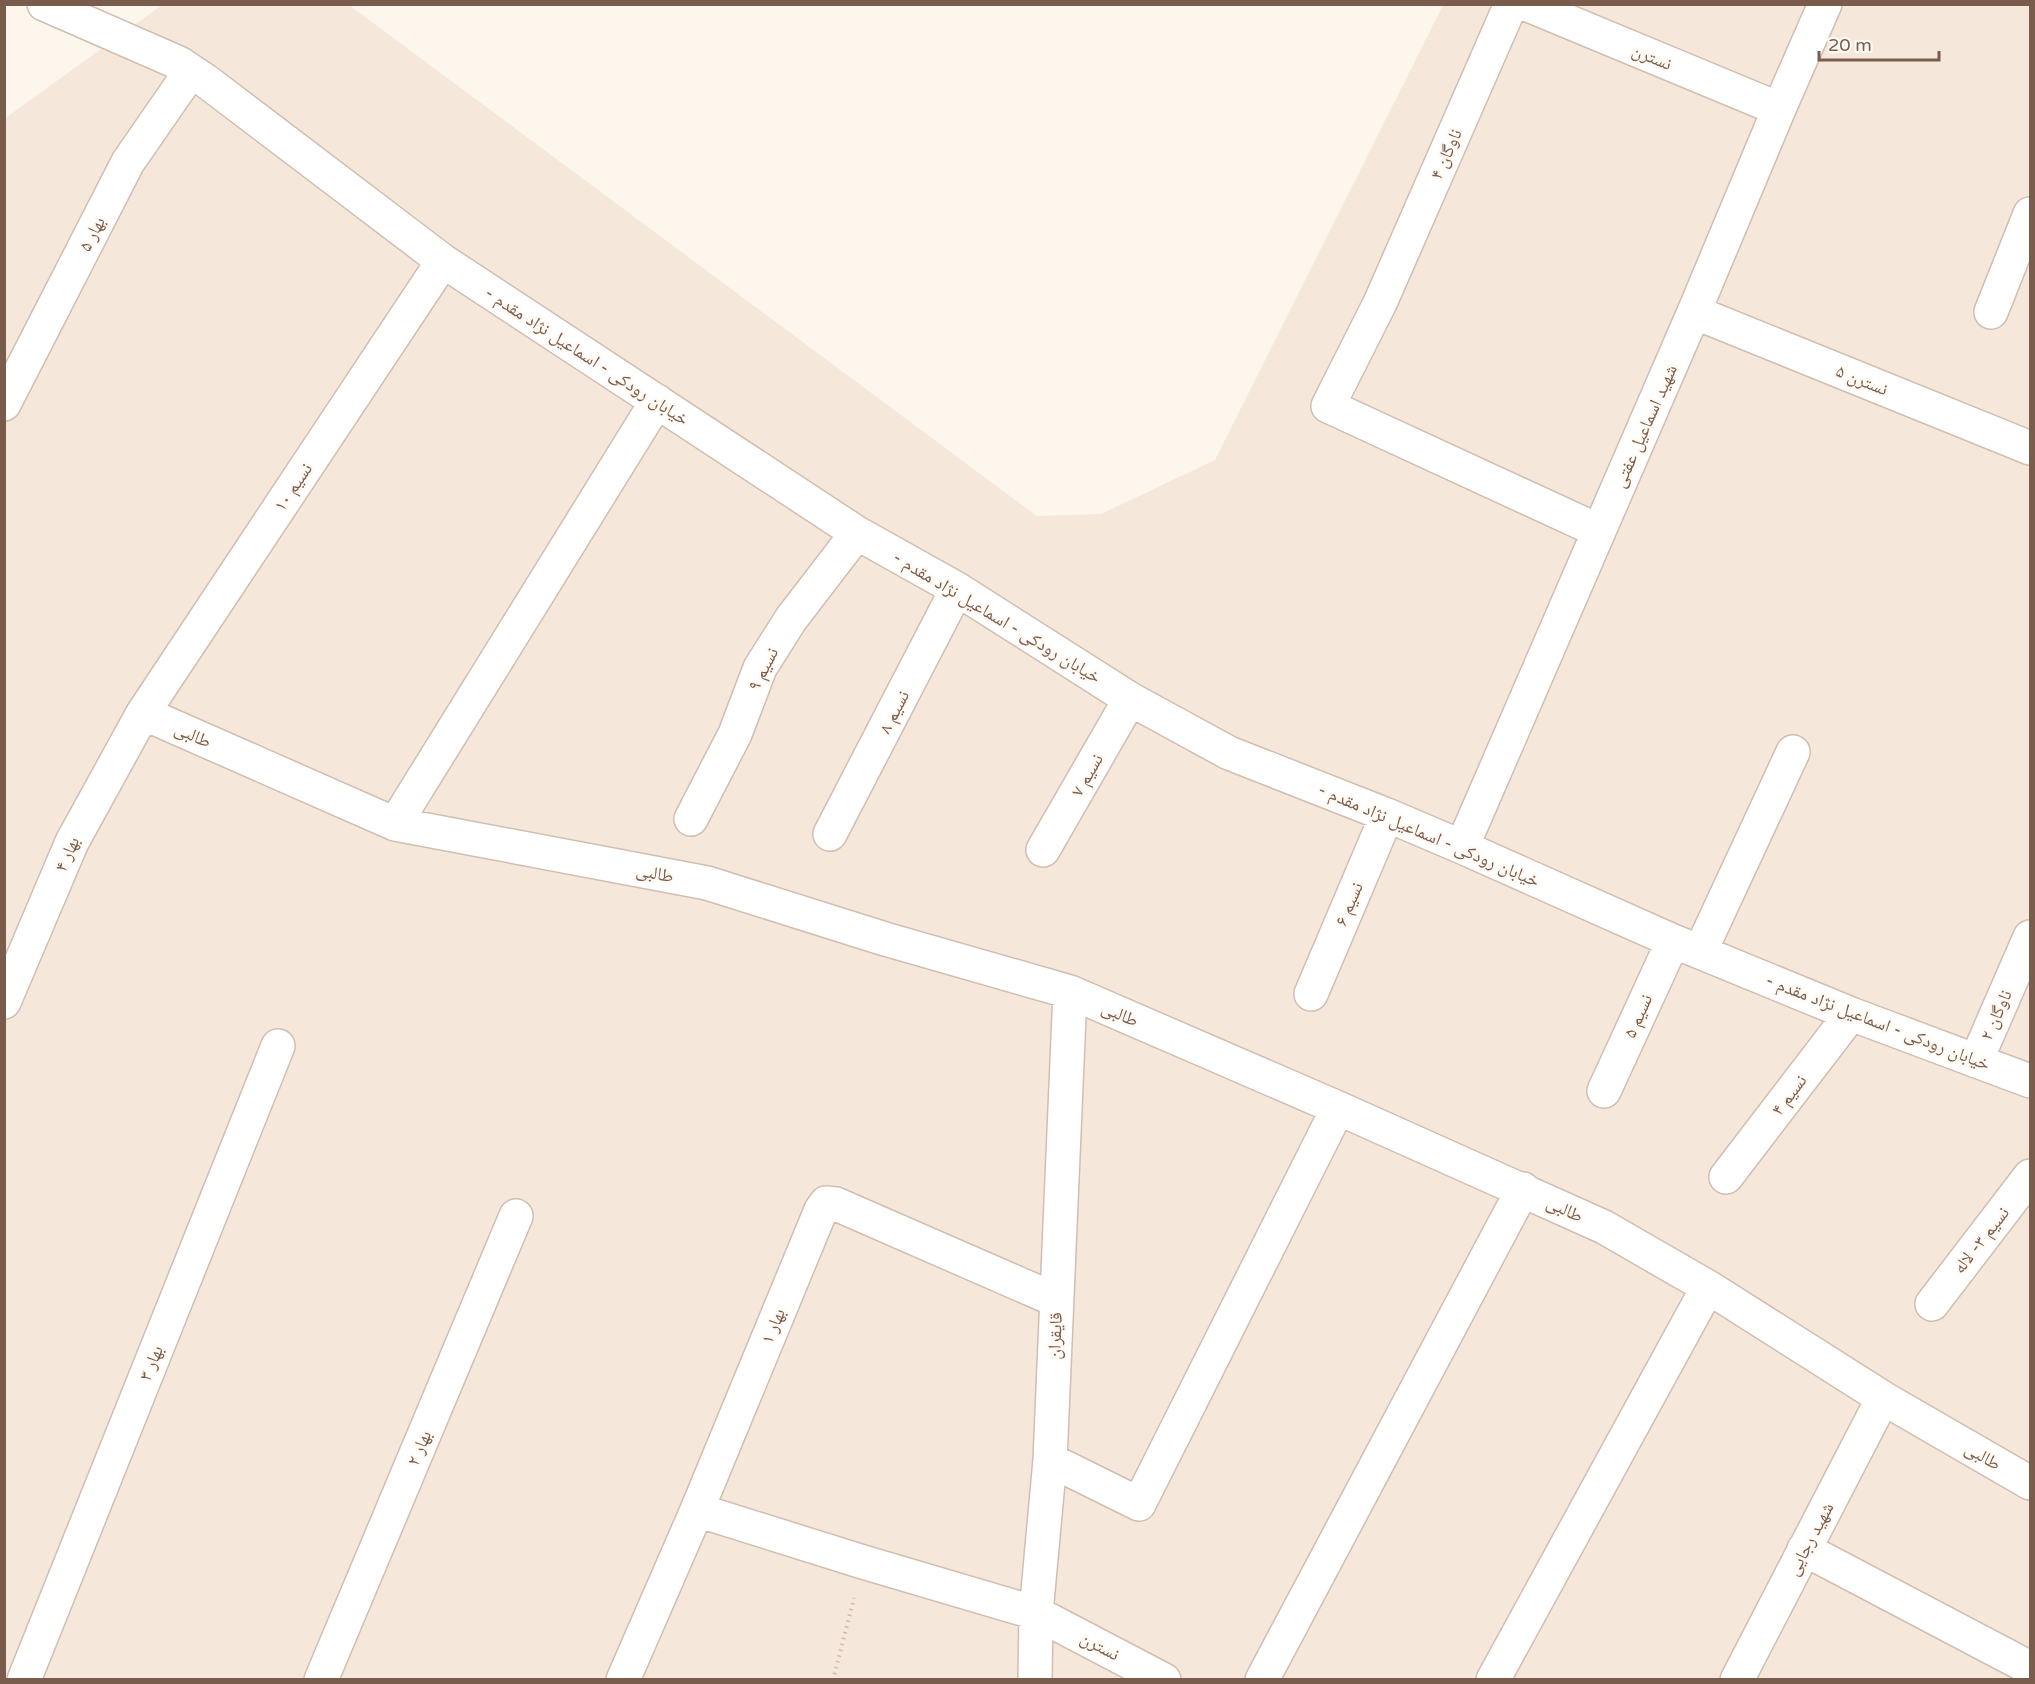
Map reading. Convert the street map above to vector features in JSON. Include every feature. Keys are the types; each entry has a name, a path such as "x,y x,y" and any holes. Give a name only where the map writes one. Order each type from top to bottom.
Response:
{"street":[{"name":"- خیابان رودکی - اسماعیل نژاد مقدم","path":"44,4 179,63 443,261 857,533 957,589 1130,699 1229,753 1387,815 1686,947 1851,1014 2031,1081"},
{"name":"ناوگان ۴","path":"1512,4 1380,303 1328,406 1599,531"},
{"name":"نسترن","path":"1526,4 1779,109"},
{"name":"شهید اسماعیل عفتی","path":"1462,847 1825,4"},
{"name":"بهار ۵","path":"4,404 128,162 191,71"},
{"path":"1991,312 2031,214"},
{"name":"نسیم ۱۰","path":"143,713 443,261"},
{"name":"نسترن ۵","path":"1694,312 2031,448"},
{"path":"395,824 657,401"},
{"name":"نسیم ۹","path":"691,819 735,734 760,668 791,619 857,533"},
{"name":"نسیم ۸","path":"830,834 957,589"},
{"name":"نسیم ۷","path":"1044,850 1130,699"},
{"name":"طالبی","path":"143,713 395,824 707,883 885,939 1070,992 1604,1227 1708,1287 1883,1398 2031,1483"},
{"name":"بهار ۴","path":"4,1002 72,842 143,713"},
{"name":"نسیم ۵","path":"1604,1092 1793,753"},
{"name":"نسیم ۶","path":"1311,994 1387,815"},
{"name":"ناوگان ۲","path":"1976,1061 2031,937"},
{"name":"قایقران","path":"1035,1680 1036,1613 1050,1460 1070,992"},
{"name":"نسیم ۴","path":"1726,1177 1851,1014"},
{"name":"بهار ۳","path":"24,1680 279,1046"},
{"path":"1050,1460 1139,1504 1338,1108"},
{"name":"نسیم ۳- لاله","path":"1932,1304 2031,1176"},
{"path":"1262,1680 1522,1189"},
{"name":"بهار ۱","path":"623,1680 697,1510 821,1210 826,1203 836,1204 1056,1300"},
{"name":"بهار ۲","path":"321,1680 516,1216"},
{"path":"1493,1680 1708,1287"},
{"name":"شهید رجایی","path":"1737,1680 1883,1398"},
{"name":"نسترن","path":"697,1510 1036,1613 1164,1680"},
{"path":"1804,1549 2031,1668"}],"path":[{"path":"833,1680 863,1562"}],"shaded area":[{"path":"162,5 349,5 1037,516 1101,514 1215,460 1443,5 2030,5 2030,1679 5,1679 4,119"}]}
